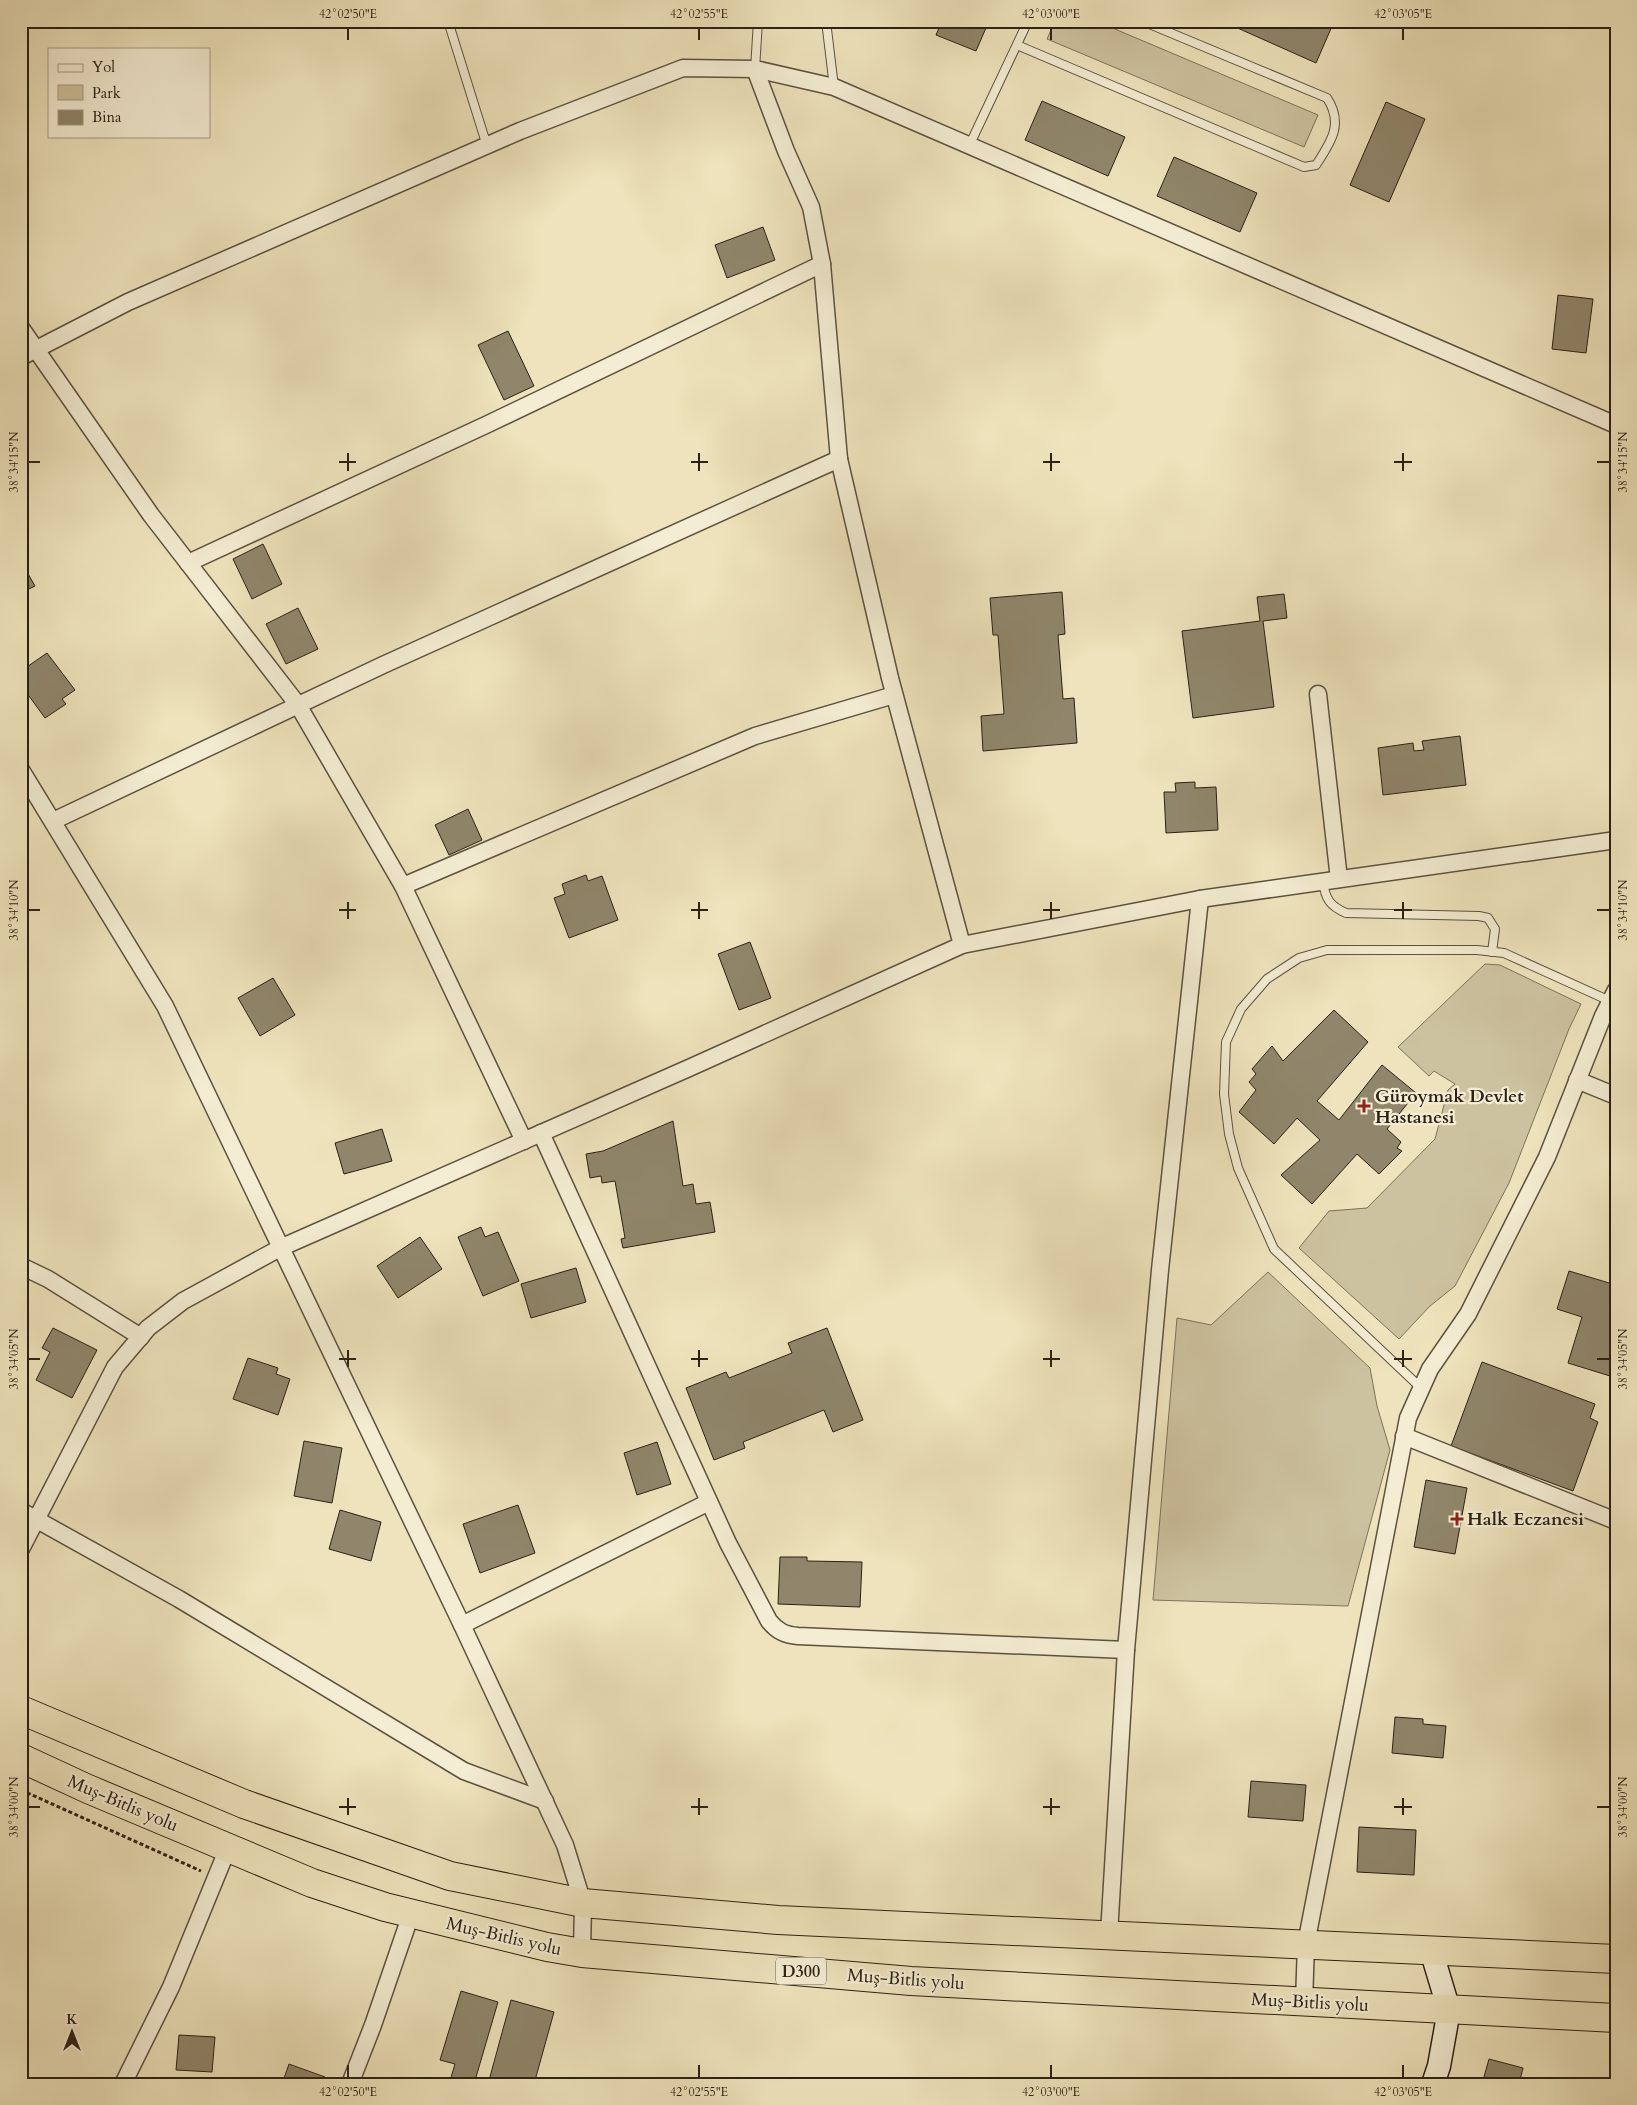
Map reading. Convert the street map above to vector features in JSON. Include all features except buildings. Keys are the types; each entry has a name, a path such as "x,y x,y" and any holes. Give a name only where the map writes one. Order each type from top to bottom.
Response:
{"highway":[{"path":"21,1710 244,1804 450,1876 583,1903 778,1920 1616,1959"},
{"name":"Muş-Bitlis yolu","path":"21,1758 88,1789 312,1883 411,1914 547,1947 582,1953 911,1980 1616,2018"}],"street":[{"path":"21,358 128,302 487,146 683,68 755,69 834,87 1614,421"},
{"path":"755,69 786,151 811,207 822,264 840,459 894,695 962,945"},
{"path":"188,563 488,424 822,264"},
{"path":"21,328 151,514 298,705 403,886 524,1140"},
{"path":"53,821 392,660 840,459"},
{"path":"1318,694 1331,880"},
{"path":"403,886 755,736 894,695"},
{"path":"21,770 165,1006 462,1625 565,1845 583,1903 582,1953"},
{"path":"21,1549 115,1367 148,1328 183,1301 280,1248 962,945 1200,898 1616,840"},
{"path":"1109,1934 1126,1650 1160,1270 1200,898"},
{"path":"1304,2002 1306,1944 1408,1418 1430,1369 1468,1314 1547,1157 1613,995"},
{"path":"1577,1080 1616,1096"},
{"path":"541,1133 728,1543 769,1621 784,1633 808,1636 1126,1650"},
{"path":"21,1266 48,1279 141,1337"},
{"path":"1404,1436 1616,1521"},
{"path":"462,1625 709,1502"},
{"path":"21,1511 179,1599 464,1771 545,1801"},
{"path":"123,2084 171,1987 228,1848"},
{"path":"350,2084 373,2025 411,1914"},
{"path":"1431,1950 1449,2010 1439,2066 1433,2084"}],"lane":[{"path":"448,21 487,146"},
{"path":"755,69 758,21"},
{"path":"826,21 834,87"},
{"path":"970,144 1028,21"},
{"path":"1017,45 1304,167 1316,165 1326,149 1336,122 1334,109 1327,98 1142,21"},
{"path":"1331,880 1325,897 1330,904 1346,913 1479,916 1488,918 1495,928 1492,952"},
{"path":"1421,1388 1274,1249 1238,1168 1229,1134 1224,1094 1226,1042 1241,1009 1267,979 1299,958 1327,950 1477,950 1504,953 1613,995"}],"path":[{"path":"21,1790 216,1878"}],"green space":[{"path":"1055,21 1096,21 1318,115 1304,147 1047,39"},
{"path":"1485,964 1500,965 1581,1004 1569,1029 1509,1183 1455,1286 1430,1306 1399,1339 1299,1248 1329,1211 1367,1208 1435,1139 1448,1090 1455,1084 1434,1071 1429,1076 1398,1047"},
{"path":"1268,1272 1370,1368 1377,1406 1390,1450 1348,1606 1153,1600 1177,1318 1211,1325"}],"place":[{"name":"Güroymak Devlet Hastanesi","path":"1364,1106"},
{"name":"Halk Eczanesi","path":"1457,1519"}]}
